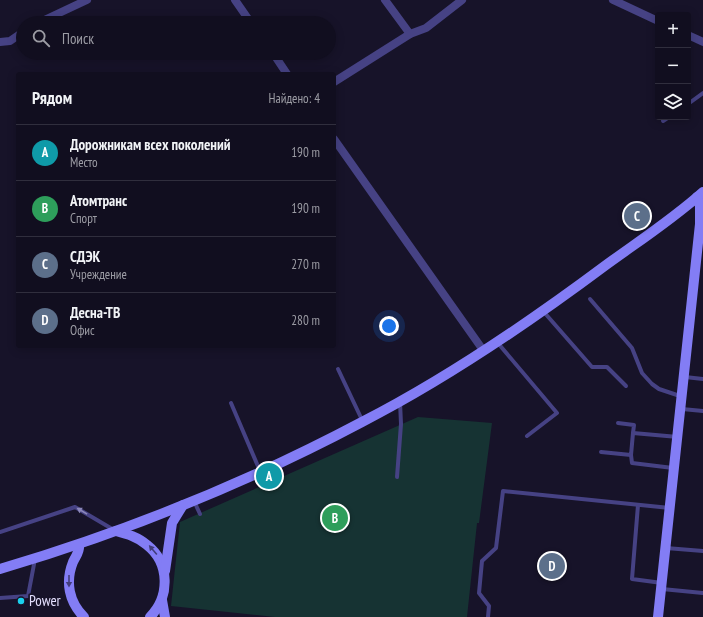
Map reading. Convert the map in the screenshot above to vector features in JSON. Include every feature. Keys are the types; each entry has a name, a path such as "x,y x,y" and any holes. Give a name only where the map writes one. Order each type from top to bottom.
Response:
{"street":[{"path":"53,16 86,0"},
{"path":"235,0 246,16"},
{"path":"385,0 410,34"},
{"path":"336,81 410,34 426,28 462,0"},
{"path":"613,0 655,20"},
{"path":"691,36 703,42"},
{"path":"0,42 10,41 16,37"},
{"path":"278,60 287,72"},
{"path":"336,142 483,350"},
{"path":"658,617 700,255 701,200"},
{"path":"0,569 79,545 183,505 260,471 363,422 483,350 543,311 701,200"},
{"path":"165,617 162,600 165,582 164,573 172,523 183,505"},
{"path":"116,531 138,538 148,545 158,558 164,573"},
{"path":"79,545 80,550 69,573 68,586 78,611 84,617"},
{"path":"150,617 162,600"}],"lane":[{"path":"691,102 703,93"},
{"path":"590,299 632,348 642,373 652,384 659,389 683,397"},
{"path":"543,311 592,367 607,367 626,386"},
{"path":"496,341 557,413 527,436"},
{"path":"338,369 363,422"},
{"path":"685,377 703,379"},
{"path":"397,477 401,424 400,401"},
{"path":"231,403 260,471"},
{"path":"681,409 703,411"},
{"path":"618,423 634,425 631,455 632,463 675,468"},
{"path":"633,433 678,437"},
{"path":"601,452 631,455"},
{"path":"488,617 489,606 479,593 482,564 496,548 503,492 670,508"},
{"path":"194,500 200,514"},
{"path":"638,504 632,579 703,593"},
{"path":"0,532 75,506 116,531"},
{"path":"666,548 703,551"},
{"path":"0,598 28,596 35,559"}],"green space":[{"path":"418,417 492,423 479,523 477,523 467,617 275,617 171,606 180,522"}],"place":[{"name":"СДЭК","path":"637,216"},
{"name":"Дорожникам всех поколений","path":"269,476"},
{"name":"Атомтранс","path":"335,518"},
{"name":"Десна-ТВ","path":"552,566"},
{"name":"Power","path":"21,601"}]}
